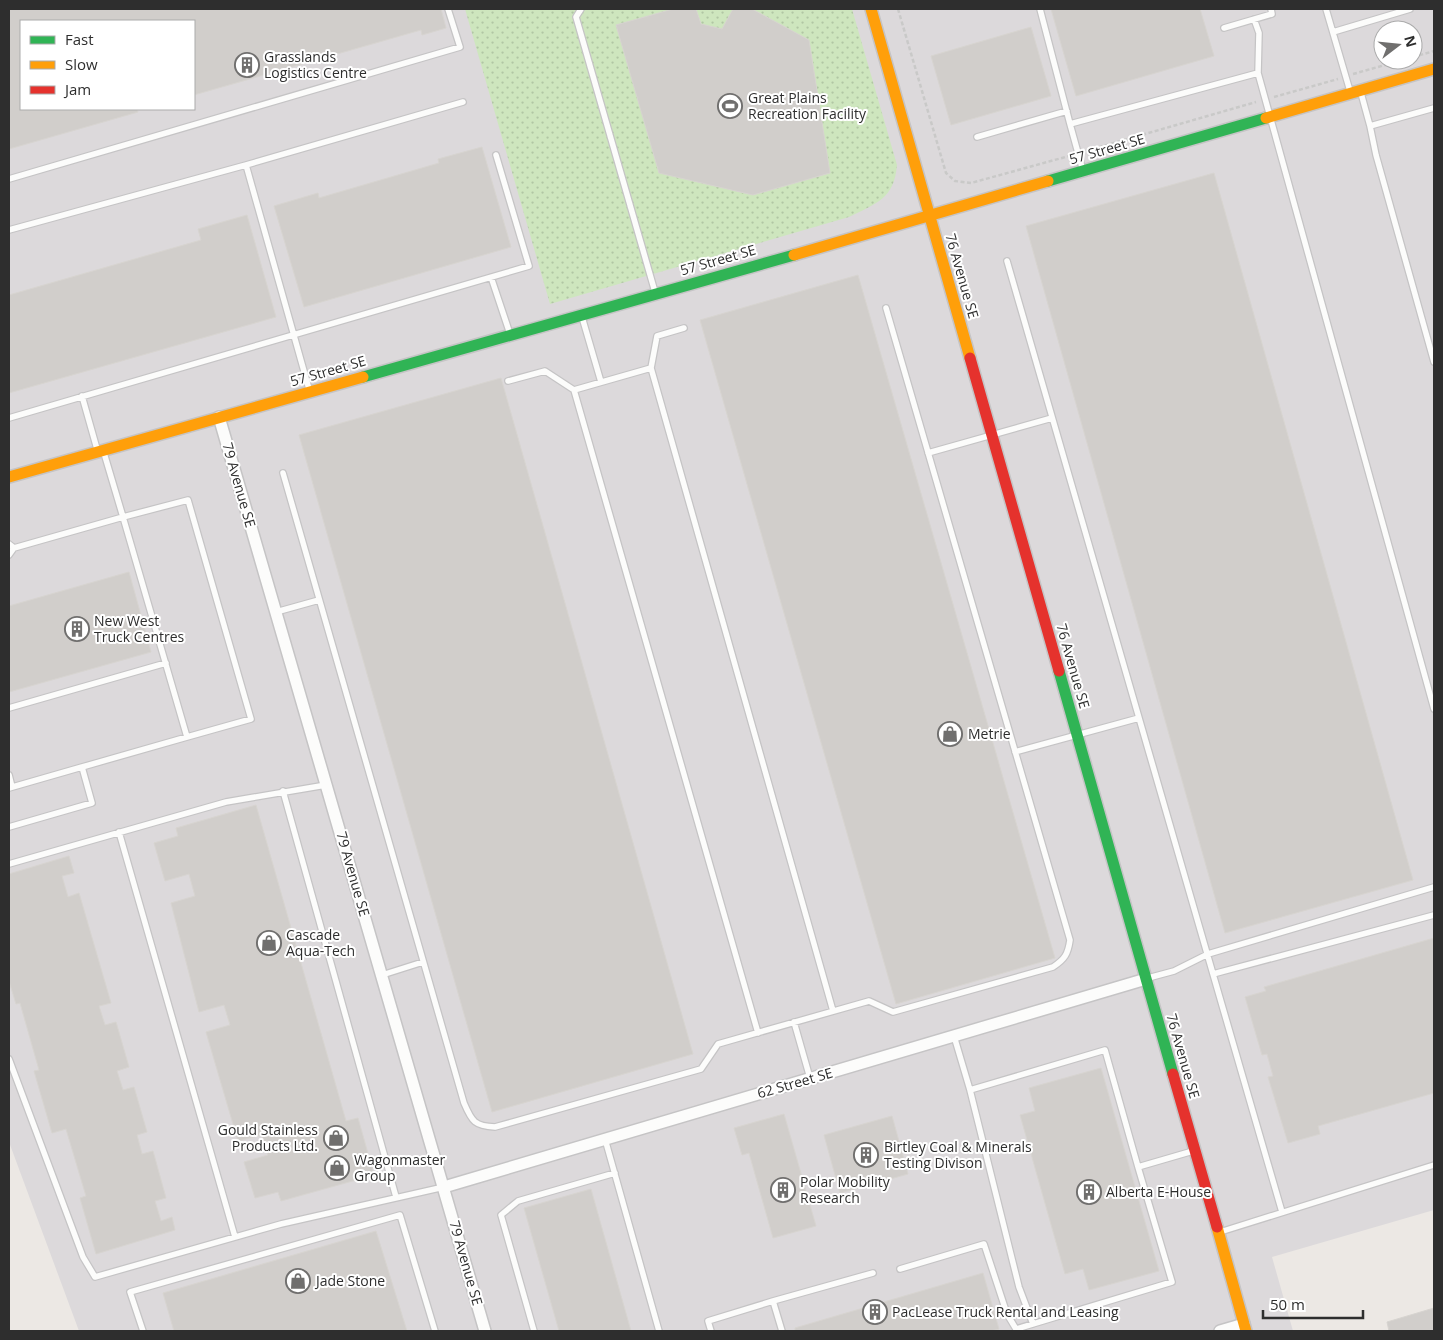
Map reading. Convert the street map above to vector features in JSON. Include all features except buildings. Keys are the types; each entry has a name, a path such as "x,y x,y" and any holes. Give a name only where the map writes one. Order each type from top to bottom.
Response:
{"street":[{"name":"76 Avenue SE","path":"871,9 1245,1328"},
{"name":"57 Street SE","path":"9,477 930,216 1434,70"},
{"name":"79 Avenue SE","path":"219,417 485,1331"},
{"name":"62 Street SE","path":"444,1187 1146,979"},
{"path":"1220,1331 1245,1328"}],"lane":[{"path":"9,178 460,47 448,9"},
{"path":"581,9 576,17 655,294"},
{"path":"1040,9 1083,171"},
{"path":"1224,28 1272,14 1271,9"},
{"path":"1326,9 1333,32 1370,126 1376,156 1434,362"},
{"path":"1333,32 1410,9"},
{"path":"1254,19 1258,34 1258,73 1434,708"},
{"path":"1070,124 1258,73"},
{"path":"9,230 246,165 463,102"},
{"path":"1370,126 1434,108"},
{"path":"976,137 1066,111"},
{"path":"9,418 529,266 496,155"},
{"path":"246,165 310,392"},
{"path":"1007,261 1282,1212"},
{"path":"491,277 510,335"},
{"path":"283,473 464,1103 470,1119 481,1126 495,1127 701,1069 718,1044 869,1001 893,1012 1053,967 1064,960 1069,951 1070,940 886,308"},
{"path":"582,314 601,382"},
{"path":"684,328 657,336 650,368 834,1011"},
{"path":"574,390 650,368"},
{"path":"508,381 546,371 574,390 758,1032"},
{"path":"82,396 123,517 187,737"},
{"path":"928,453 1052,418"},
{"path":"9,555 11,546 188,500 251,719 10,788 9,775"},
{"path":"276,612 319,600"},
{"path":"9,708 166,663"},
{"path":"1015,752 1139,718"},
{"path":"9,827 92,803 82,767"},
{"path":"9,864 226,802 326,785"},
{"path":"283,791 396,1196"},
{"path":"120,832 235,1237"},
{"path":"1146,979 1174,971 1208,954 1434,887"},
{"path":"1213,974 1296,954 1434,915"},
{"path":"382,975 423,962"},
{"path":"794,1022 810,1078"},
{"path":"954,1036 970,1090 1019,1287 1033,1324"},
{"path":"900,1269 984,1244 1007,1314 1016,1330 1172,1282 1105,1050 970,1090"},
{"path":"9,1059 83,1257 95,1277 235,1237 396,1196 444,1187"},
{"path":"605,1139 659,1331"},
{"path":"1138,1167 1195,1150"},
{"path":"1218,1233 1434,1165"},
{"path":"534,1331 502,1215 518,1201 614,1173"},
{"path":"143,1331 130,1292 400,1215 435,1331"},
{"path":"711,1331 708,1321 873,1273"},
{"path":"773,1301 782,1331"}],"shaded area":[{"path":"9,9 1434,9 1434,1210 1272,1257 1293,1331 79,1331 9,1142"}],"green space":[{"path":"465,9 852,9 897,165 892,186 888,193 876,203 849,217 550,304"}],"traffic: fast":[{"path":"1048,181 1266,118"},
{"path":"363,377 794,255"},
{"path":"1059,671 1173,1074"}],"traffic: slow":[{"path":"871,9 970,358"},
{"path":"1266,118 1434,69"},
{"path":"794,255 1048,181"},
{"path":"9,477 363,377"},
{"path":"1217,1227 1246,1331"}],"traffic: jam":[{"path":"970,358 1059,671"},
{"path":"1173,1074 1217,1227"}],"place":[{"name":"Grasslands Logistics Centre","path":"247,65"},
{"name":"Great Plains Recreation Facility","path":"730,106"},
{"name":"New West Truck Centres","path":"77,629"},
{"name":"Metrie","path":"950,734"},
{"name":"Cascade Aqua-Tech","path":"269,943"},
{"name":"Gould Stainless Products Ltd.","path":"336,1138"},
{"name":"Birtley Coal & Minerals Testing Divison","path":"866,1155"},
{"name":"Wagonmaster Group","path":"337,1168"},
{"name":"Polar Mobility Research","path":"783,1190"},
{"name":"Alberta E-House","path":"1089,1192"},
{"name":"Jade Stone","path":"298,1281"},
{"name":"PacLease Truck Rental and Leasing","path":"875,1312"}]}
